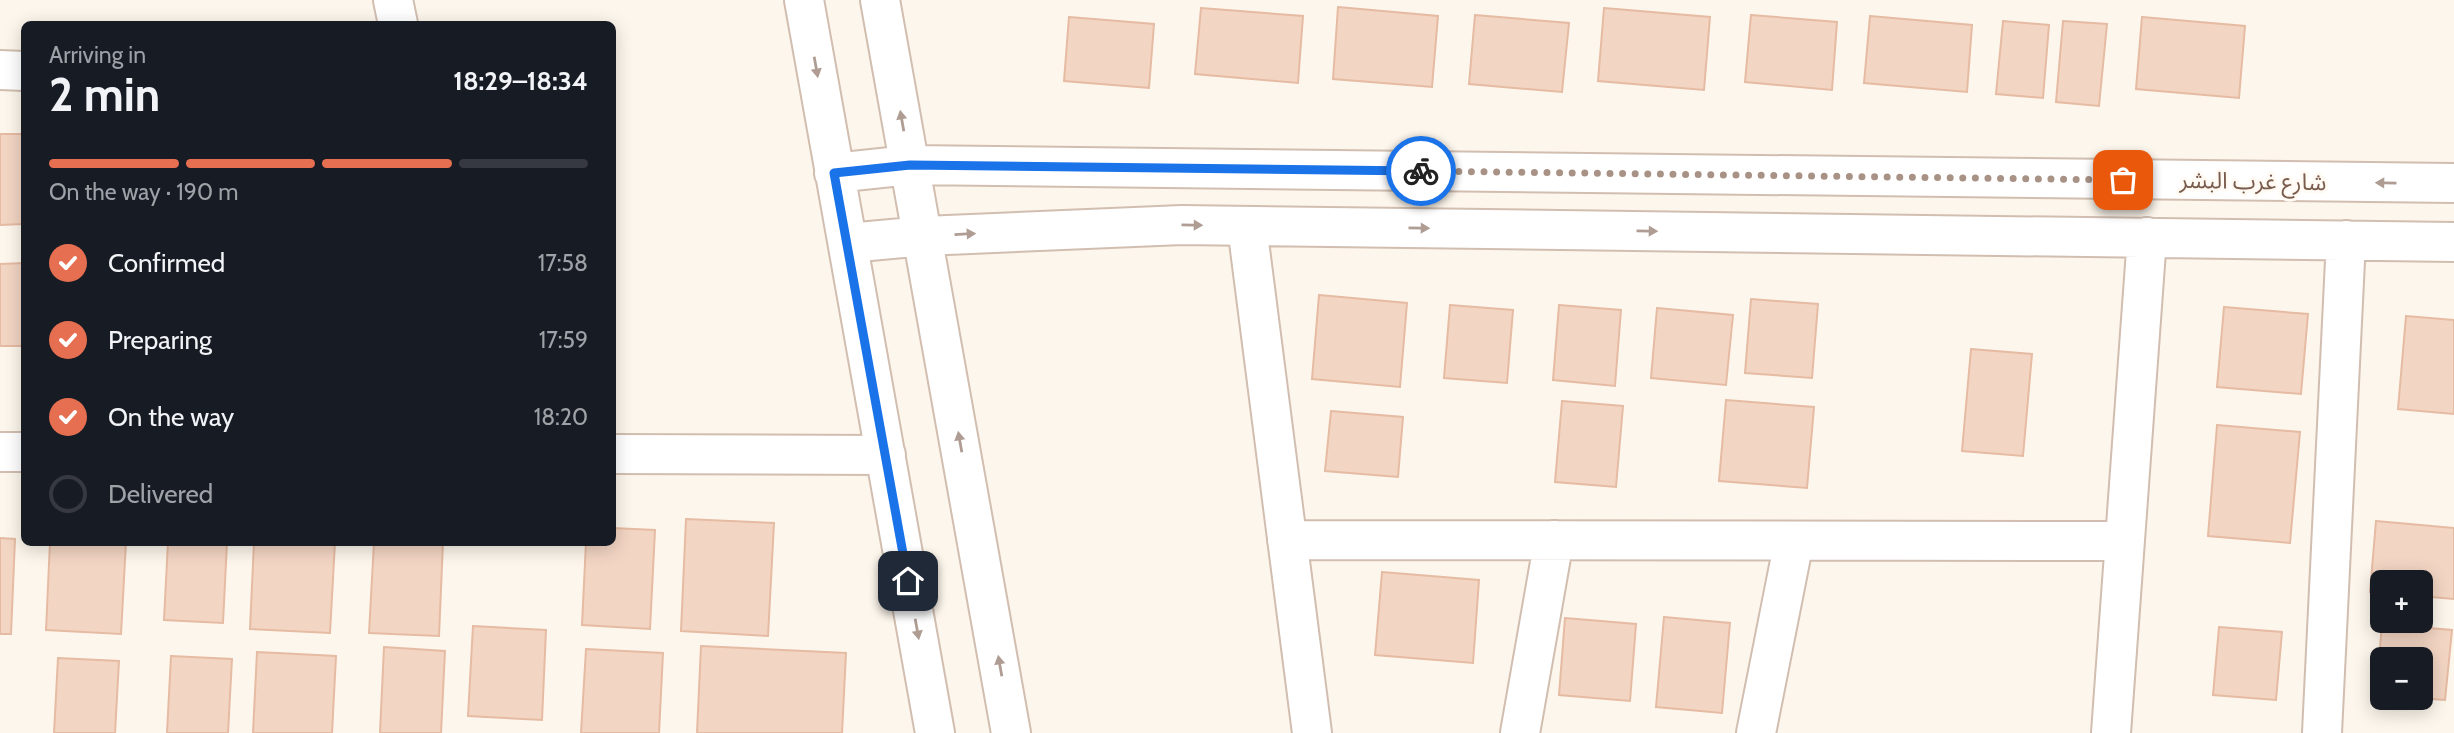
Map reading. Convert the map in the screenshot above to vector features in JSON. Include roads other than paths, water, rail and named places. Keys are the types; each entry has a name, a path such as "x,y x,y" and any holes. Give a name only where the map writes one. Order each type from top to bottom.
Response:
{"street":[{"path":"393,0 397,21"},
{"path":"804,0 935,733"},
{"path":"880,0 1011,733"},
{"path":"0,70 21,71"},
{"name":"شارع غرب البشر","path":"834,173 910,165 2454,183"},
{"path":"848,243 924,236 1182,225 2454,242"},
{"path":"1247,226 1312,733"},
{"path":"2111,733 2147,237"},
{"path":"2322,733 2346,240"},
{"path":"0,452 21,452"},
{"path":"616,454 886,455"},
{"path":"1287,540 2125,541"},
{"path":"1520,733 1554,540"},
{"path":"1756,733 1794,541"}]}
